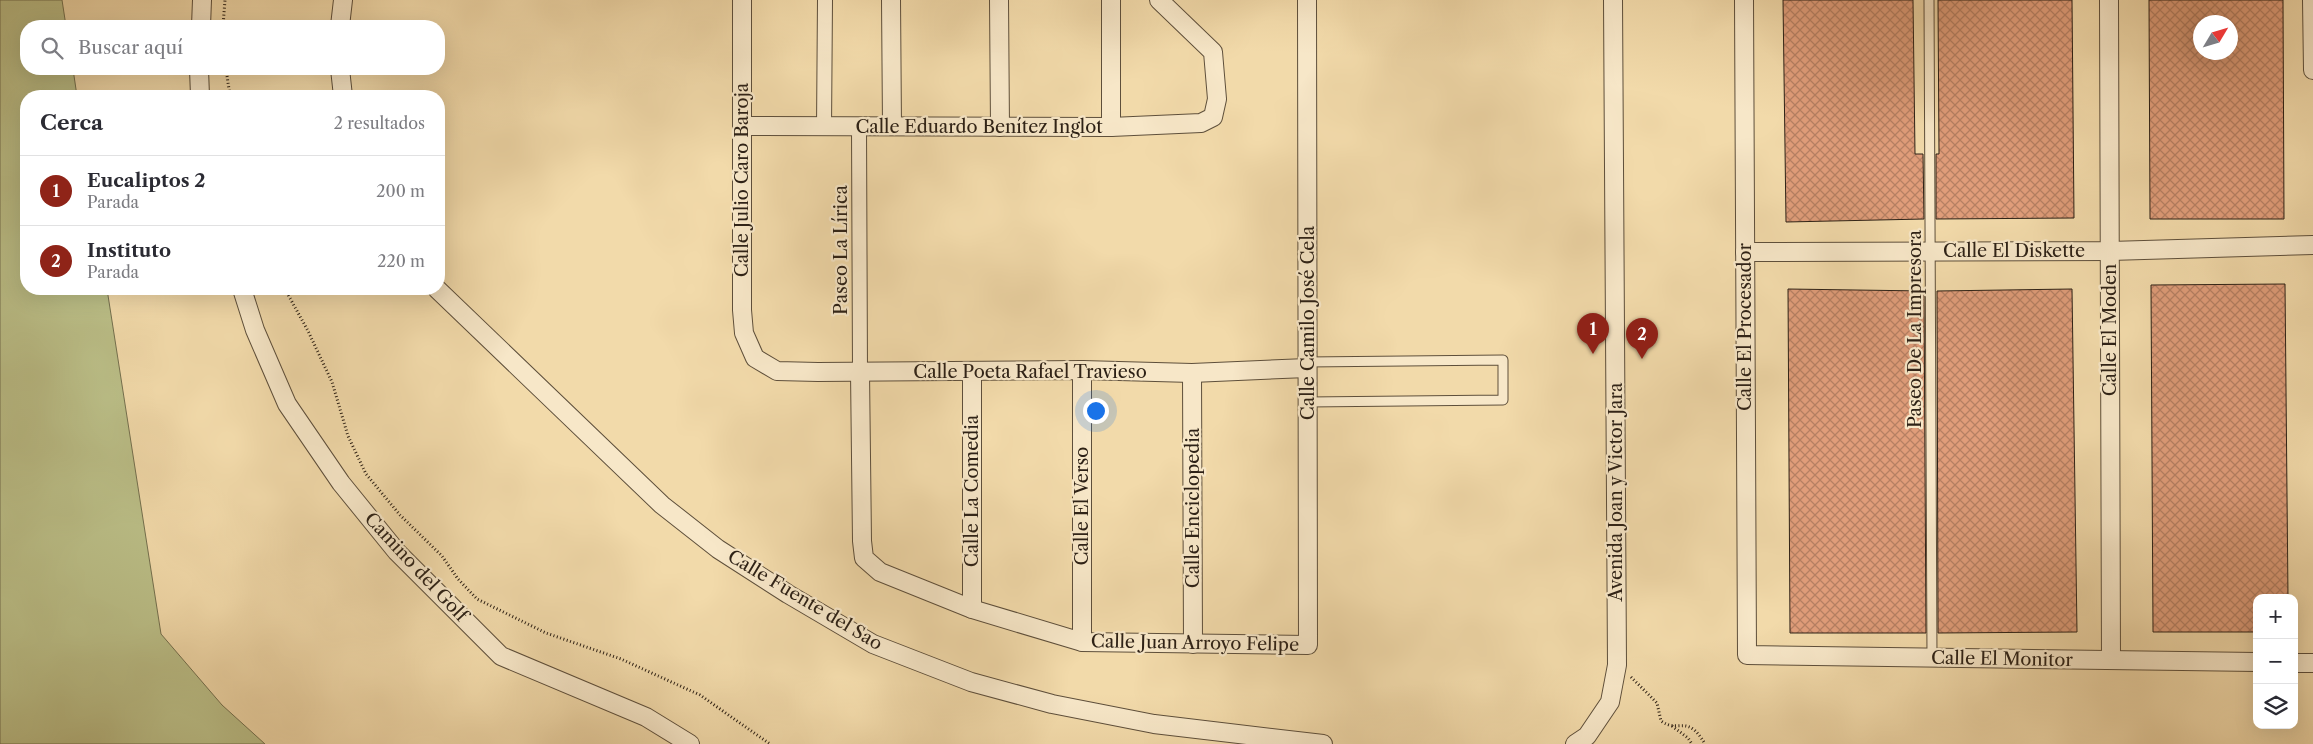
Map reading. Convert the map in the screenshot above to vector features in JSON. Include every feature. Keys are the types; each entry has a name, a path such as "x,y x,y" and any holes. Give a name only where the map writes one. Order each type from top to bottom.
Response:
{"street":[{"path":"201,20 202,0"},
{"path":"341,20 343,0"},
{"name":"Calle Julio Caro Baroja","path":"742,0 742,310 744,332 755,358"},
{"path":"824,128 825,0"},
{"path":"891,0 892,126"},
{"path":"999,0 1000,127"},
{"path":"1110,0 1111,127"},
{"name":"Calle Eduardo Benítez Inglot","path":"743,126 824,128 892,126 1111,127 1201,123 1213,117 1217,99 1213,52 1159,0"},
{"name":"Calle Camilo José Cela","path":"1307,0 1308,645"},
{"name":"Avenida Joan y Victor Jara","path":"1581,740 1610,702 1617,665 1613,0"},
{"name":"Calle El Procesador","path":"1744,0 1747,655"},
{"name":"Calle El Moden","path":"2109,0 2111,660"},
{"path":"2312,0 2313,70"},
{"path":"199,75 200,90"},
{"path":"341,75 342,90"},
{"name":"Paseo La Lírica","path":"859,127 860,372"},
{"name":"Calle El Diskette","path":"1745,252 2110,250 2313,245"},
{"name":"Camino del Golf","path":"244,295 255,330 287,404 342,484 404,559 501,656 646,717 690,744"},
{"name":"Calle Fuente del Sao","path":"443,295 662,504 718,549 788,594 873,644 971,682 1052,704 1154,724 1323,744"},
{"name":"Calle Poeta Rafael Travieso","path":"755,358 777,371 972,372 1082,370 1192,373 1307,365"},
{"name":"Calle El Verso","path":"1082,370 1082,642"},
{"name":"Calle Juan Arroyo Felipe","path":"860,372 862,541 864,558 880,572 972,609 1082,642 1308,645"},
{"name":"Calle La Comedia","path":"972,372 972,609"},
{"name":"Calle Enciclopedia","path":"1192,373 1193,644"},
{"name":"Calle El Monitor","path":"1747,655 2253,662"},
{"path":"2298,662 2313,663"}],"lane":[{"name":"Paseo De La Impresora","path":"1929,0 1932,658"},
{"path":"1307,365 1503,360 1504,400 1308,402"}],"path":[{"path":"224,20 226,0"},
{"path":"227,75 229,90"},
{"path":"287,295 308,331 332,382 348,436 366,474 400,515 442,556 458,579 477,599 546,633 621,659 700,695 770,744"},
{"path":"1617,665 1657,703 1661,721 1688,738 1692,744"},
{"path":"1671,726 1688,726 1698,732 1705,744"}],"green space":[{"path":"0,0 62,0 65,20 20,20 20,75 74,75 76,90 20,90 20,295 108,295 161,634 222,705 265,744 0,744"}],"building":[{"path":"1783,0 1913,0 1915,154 1923,154 1924,219 1786,222"},
{"path":"1938,0 2072,0 2074,218 1936,219 1936,154 1939,154"},
{"path":"2149,0 2283,0 2284,219 2150,219"},
{"path":"2285,284 2288,594 2253,594 2253,632 2153,632 2151,285"},
{"path":"1788,289 1924,291 1926,633 1790,633"},
{"path":"2072,289 2077,632 1938,633 1937,291"}],"place":[{"name":"Eucaliptos 2","path":"1593,354"},
{"name":"Instituto","path":"1642,359"}]}
